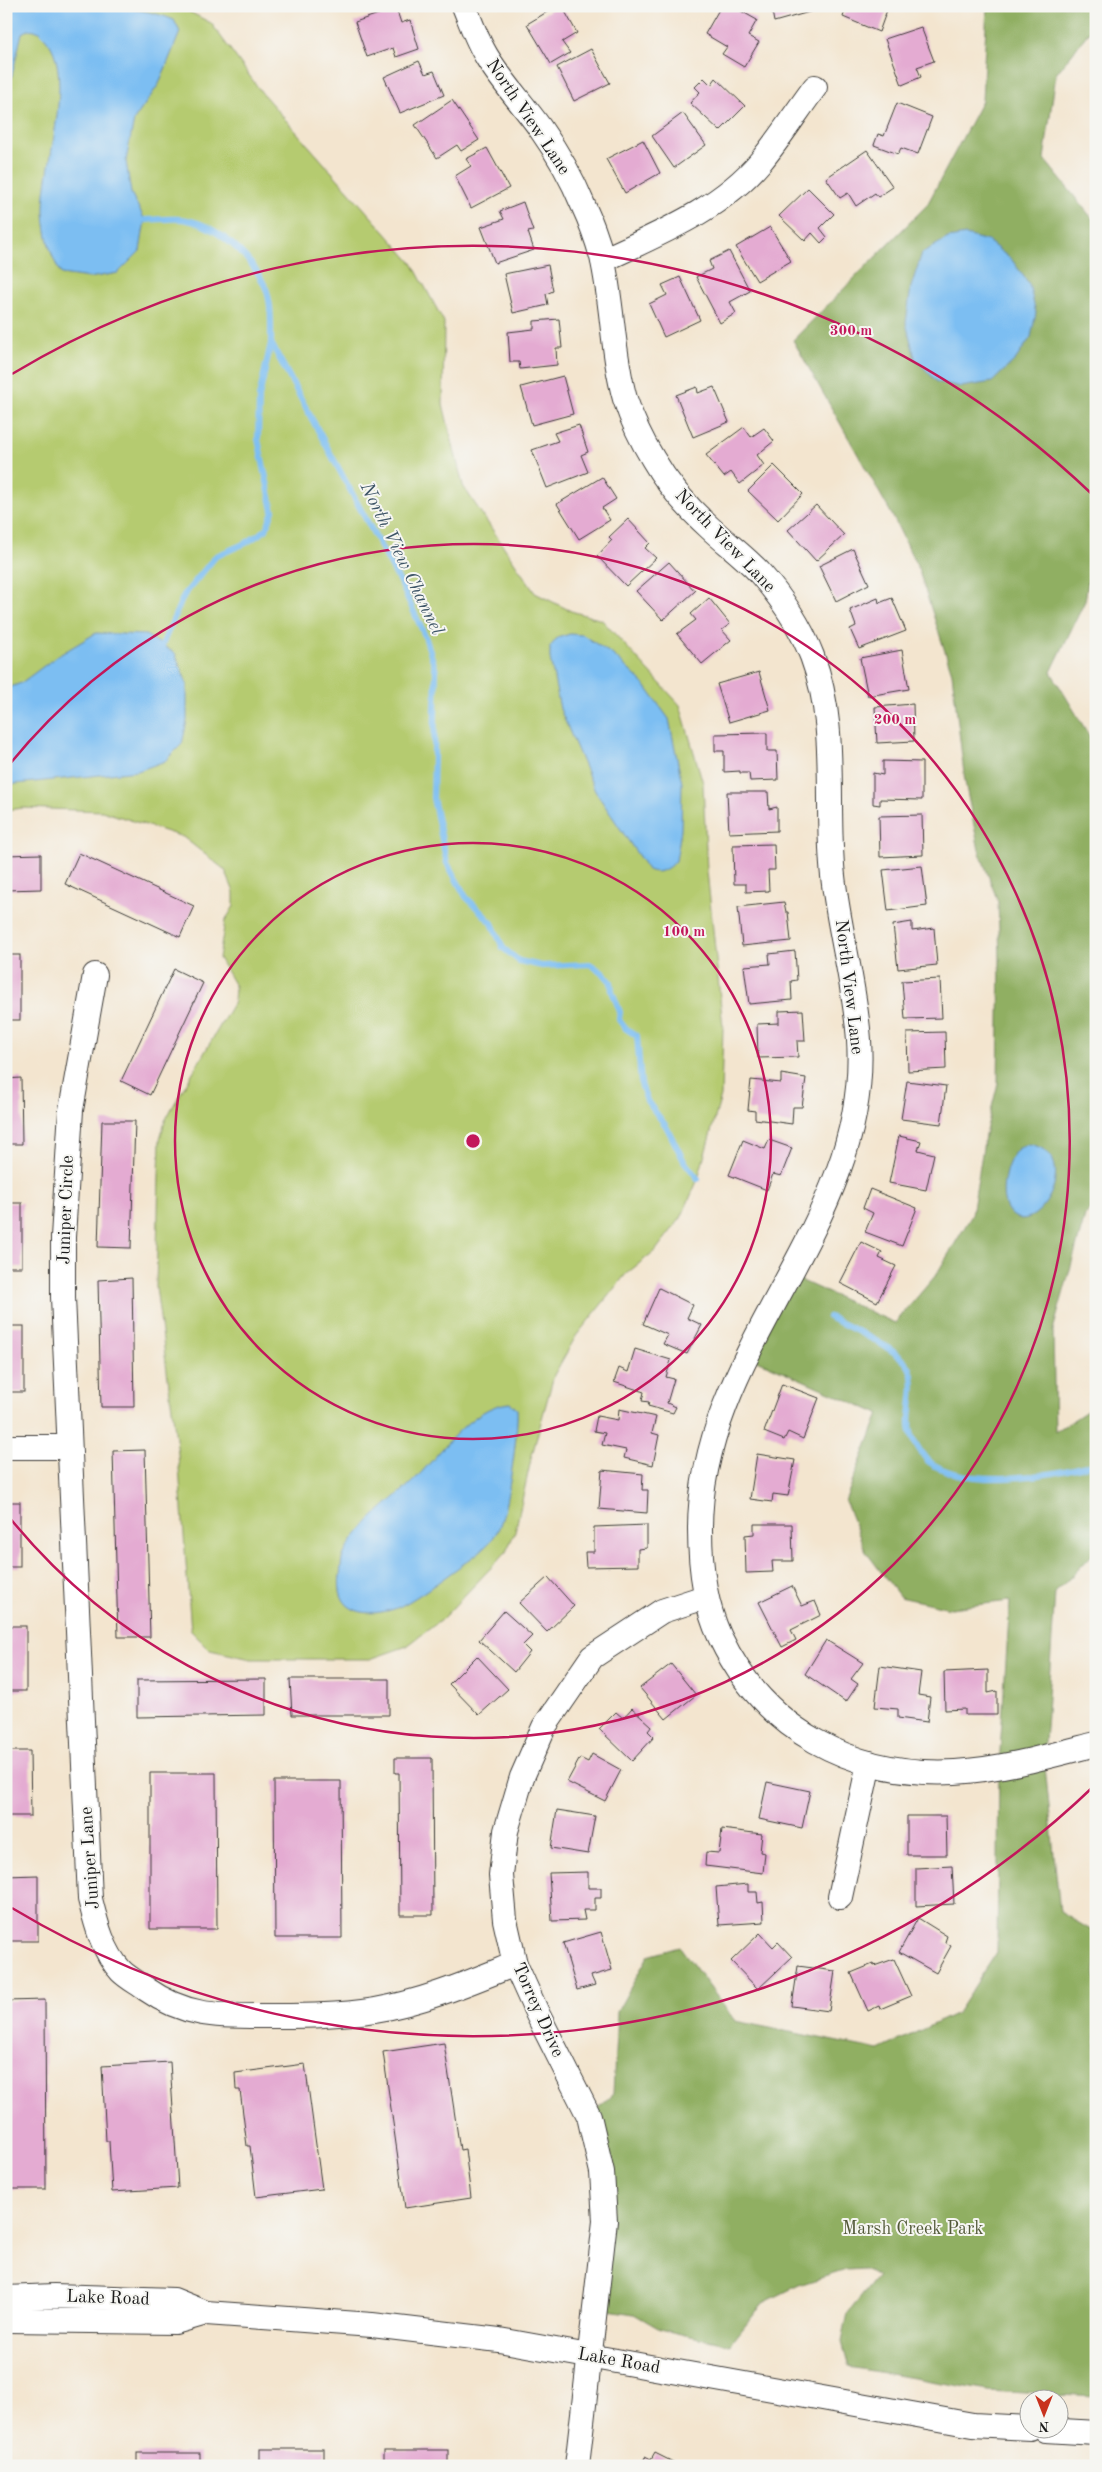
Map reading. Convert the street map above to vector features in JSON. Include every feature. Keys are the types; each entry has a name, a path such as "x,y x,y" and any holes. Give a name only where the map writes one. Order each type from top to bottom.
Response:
{"street":[{"name":"North View Lane","path":"464,6 487,58 563,162 582,200 602,260 619,373 627,404 640,435 656,464 679,495 706,524 757,570 779,596 796,622 812,657 823,694 829,739 830,833 833,878 855,1002 859,1045 858,1087 850,1140 835,1184 743,1361 722,1410 710,1452 700,1507 700,1550 705,1597 720,1638 744,1678 771,1710 802,1735 835,1752 869,1763 915,1770 959,1771 1027,1762 1096,1744"},
{"path":"602,260 683,223 731,190 760,162 815,87"},
{"name":"Juniper Circle","path":"69,1447 63,1297 66,1174 71,1110 95,974"},
{"path":"6,1447 69,1447"},
{"name":"Juniper Lane","path":"69,1447 90,1899 104,1943 112,1959 122,1972 161,1999 197,2013 215,2016 314,2016 375,2010 404,2003 457,1987 515,1964"},
{"name":"Torrey Drive","path":"577,2466 605,2221 602,2172 589,2116 538,2015 515,1964 505,1920 501,1876 506,1831 522,1777 544,1727 592,1657 662,1611 705,1597"},
{"path":"840,1897 869,1763"},
{"name":"Lake Road","path":"6,2298 69,2296 174,2300 206,2313 372,2325 499,2340 973,2425 1020,2427"},
{"name":"Lake Road","path":"6,2320 175,2322 206,2313"},
{"path":"1070,2431 1096,2433"}],"green space":[{"path":"6,6 178,6 211,23 262,93 412,263 444,322 443,404 463,486 535,593 571,611 602,620 680,705 703,783 707,871 723,1027 721,1096 698,1179 681,1218 656,1250 626,1274 576,1336 554,1375 532,1455 515,1532 506,1552 441,1620 407,1646 370,1659 251,1659 210,1650 191,1631 178,1454 156,1287 160,1139 165,1121 172,1108 234,1002 235,986 219,958 225,921 234,906 234,892 225,870 183,837 102,811 23,808 6,810"},
{"name":"Marsh Creek Park","path":"987,6 1096,6 1096,23 1056,74 1044,159 1096,223 1096,532 1085,601 1051,672 1096,747 1096,1201 1085,1216 1053,1330 1055,1432 1096,1405 1096,1551 1055,1593 1044,1757 1060,1912 1096,1933 1096,2397 1070,2396 1070,2390 1020,2390 1020,2393 989,2391 849,2367 842,2342 848,2313 878,2276 864,2269 846,2270 799,2285 763,2303 730,2345 660,2329 634,2314 595,2308 605,2221 589,2116 613,2094 617,2012 648,1956 680,1947 735,2021 879,2050 957,2013 997,1952 999,1766 1010,1601 950,1608 900,1597 866,1552 845,1501 879,1414 746,1355 789,1275 895,1323 936,1275 972,1215 985,1135 998,1083 1000,959 998,902 979,850 965,782 952,673 918,568 891,513 793,340 927,205 982,101"}],"water":[{"path":"69,5 137,10 174,20 180,32 159,84 134,120 126,161 131,193 145,220 140,251 118,273 89,278 61,274 51,252 44,212 59,95 58,72 54,52 44,37 34,30 25,31 22,33 6,101 6,6"},
{"path":"966,235 988,241 1012,260 1029,284 1036,313 1031,337 1016,359 992,382 961,387 937,382 915,358 906,323 911,287 922,253 948,238"},
{"path":"96,633 146,635 175,653 187,684 187,721 182,744 165,761 138,771 6,785 6,689 21,683 56,657"},
{"path":"570,634 583,635 613,655 643,683 669,719 682,783 681,830 676,861 663,870 656,872 648,870 595,791 560,709 550,658 550,647 557,638"},
{"path":"1029,1144 1047,1152 1055,1165 1055,1181 1049,1196 1040,1210 1028,1218 1016,1218 1006,1207 1004,1201 1005,1176 1014,1154 1018,1149"},
{"path":"510,1403 517,1409 514,1452 505,1509 501,1523 493,1538 467,1562 398,1608 370,1613 352,1609 346,1604 342,1596 340,1575 343,1556 356,1535 421,1473 468,1423 481,1413 495,1406"}],"building":[{"path":"557,6 562,6 577,33 562,42 570,53 551,64 527,24"},
{"path":"721,6 732,6 757,20 748,36 759,42 744,67 722,54 727,47 705,34"},
{"path":"771,6 812,6 813,11 774,22"},
{"path":"843,6 883,6 882,9 887,10 879,32 843,17 846,8"},
{"path":"396,8 401,23 410,20 419,49 396,57 393,48 367,57 355,22"},
{"path":"921,27 934,61 917,67 921,77 902,85 885,39"},
{"path":"591,49 610,83 574,101 557,67"},
{"path":"419,61 425,74 434,71 444,95 400,113 384,77"},
{"path":"704,78 711,85 716,78 745,106 720,131 690,103 700,92 695,87"},
{"path":"452,100 479,140 461,151 457,145 437,158 415,125"},
{"path":"897,103 932,117 918,154 901,148 898,154 874,145 878,134 884,136"},
{"path":"683,113 706,145 674,168 652,136"},
{"path":"643,140 660,173 625,193 606,159"},
{"path":"487,148 509,188 471,208 455,176 471,166 466,159"},
{"path":"867,150 893,187 878,197 875,193 856,206 848,193 840,198 826,178"},
{"path":"808,188 834,214 820,228 827,237 821,243 812,233 805,241 779,216"},
{"path":"523,202 533,231 528,232 534,250 495,263 481,227 504,219 500,211"},
{"path":"770,227 791,261 757,281 736,247"},
{"path":"729,251 750,291 730,302 736,313 720,323 696,277 712,269 709,261"},
{"path":"548,265 553,291 546,294 548,305 513,313 504,274"},
{"path":"680,277 700,320 664,337 649,304 667,295 662,285"},
{"path":"559,319 562,348 556,348 557,365 520,369 519,362 510,362 508,332 534,329 534,321"},
{"path":"563,376 573,414 532,425 521,387"},
{"path":"697,387 698,393 714,387 729,422 693,437 676,395"},
{"path":"579,425 588,452 581,455 588,472 547,488 532,450 558,441 554,433"},
{"path":"744,427 751,437 764,428 774,441 757,455 764,465 740,484 731,472 724,477 706,455"},
{"path":"774,465 803,494 778,520 748,491"},
{"path":"602,477 616,499 602,508 610,520 579,539 557,504"},
{"path":"816,505 844,535 816,561 788,530"},
{"path":"628,519 650,543 645,548 656,558 626,586 597,556 612,540 609,537"},
{"path":"853,549 869,584 836,601 819,566"},
{"path":"669,562 695,591 663,620 636,591"},
{"path":"709,598 730,624 722,630 731,640 702,664 677,634 696,620 691,614"},
{"path":"878,598 879,603 892,598 906,631 859,649 850,629 856,626 850,610"},
{"path":"902,650 909,689 868,696 860,658"},
{"path":"759,672 770,710 729,722 717,684"},
{"path":"913,704 914,741 877,743 875,707"},
{"path":"767,733 767,751 777,751 778,780 750,781 749,773 740,773 740,771 724,772 724,751 715,751 715,734"},
{"path":"883,761 922,762 922,800 880,799 880,805 873,804 873,773 883,775"},
{"path":"727,792 768,792 769,809 777,807 777,831 729,833"},
{"path":"922,815 923,855 880,857 879,816"},
{"path":"774,844 775,870 768,870 769,891 746,892 746,884 734,884 733,845"},
{"path":"79,853 194,906 180,937 65,884"},
{"path":"41,854 41,889 6,890 6,855"},
{"path":"922,866 927,906 888,911 883,870"},
{"path":"784,902 786,912 788,912 791,941 742,946 738,907"},
{"path":"912,922 912,931 934,928 937,965 898,969 893,925"},
{"path":"795,951 797,980 791,981 792,1000 749,1004 744,966 770,964 769,954"},
{"path":"6,955 20,955 20,1020 6,1020"},
{"path":"174,969 203,983 150,1095 121,1081"},
{"path":"940,979 942,1018 905,1019 902,981"},
{"path":"803,1010 805,1041 797,1041 798,1057 758,1058 757,1024 779,1023 779,1011"},
{"path":"945,1032 946,1069 908,1071 907,1033"},
{"path":"781,1074 806,1078 802,1107 793,1107 792,1124 755,1119 755,1111 748,1110 751,1080 781,1083"},
{"path":"21,1078 22,1144 6,1144 6,1079"},
{"path":"907,1081 946,1086 941,1124 901,1119"},
{"path":"102,1121 135,1121 131,1248 98,1247"},
{"path":"899,1136 921,1141 918,1150 934,1154 926,1190 889,1183"},
{"path":"743,1140 765,1149 769,1140 792,1148 781,1176 773,1174 767,1190 729,1175"},
{"path":"870,1189 917,1208 902,1246 865,1232 873,1213 863,1208"},
{"path":"6,1203 22,1203 22,1267 6,1267"},
{"path":"861,1242 882,1252 879,1258 896,1266 877,1302 840,1283"},
{"path":"132,1278 134,1407 101,1407 98,1280"},
{"path":"659,1288 693,1305 687,1318 702,1325 687,1354 663,1344 668,1335 643,1324"},
{"path":"6,1326 24,1326 24,1392 6,1392"},
{"path":"635,1349 671,1360 666,1377 674,1379 667,1403 676,1407 673,1413 648,1406 649,1402 642,1401 644,1392 614,1382 619,1368 628,1372"},
{"path":"782,1384 819,1398 803,1439 788,1432 784,1440 764,1432"},
{"path":"619,1409 656,1417 652,1433 659,1435 653,1465 624,1458 626,1450 602,1445 605,1433 594,1431 597,1416 618,1420"},
{"path":"145,1450 150,1637 118,1637 113,1451"},
{"path":"757,1454 795,1460 788,1496 773,1494 772,1502 750,1499"},
{"path":"602,1470 643,1474 642,1490 648,1490 647,1513 599,1509"},
{"path":"6,1502 20,1502 20,1567 6,1567"},
{"path":"754,1524 792,1524 793,1561 772,1561 773,1572 746,1573 745,1535 754,1534"},
{"path":"647,1525 647,1548 638,1549 638,1566 586,1567 585,1552 594,1552 594,1527"},
{"path":"548,1577 574,1606 547,1632 519,1603"},
{"path":"792,1586 802,1606 815,1601 821,1615 791,1630 796,1640 782,1647 759,1602"},
{"path":"504,1611 532,1636 523,1645 530,1652 514,1672 479,1640"},
{"path":"6,1626 26,1626 26,1691 6,1691"},
{"path":"826,1640 863,1663 851,1679 858,1684 846,1702 805,1674"},
{"path":"477,1656 508,1689 479,1715 449,1684"},
{"path":"671,1664 696,1695 666,1719 640,1688"},
{"path":"880,1666 921,1672 918,1695 930,1697 927,1722 898,1718 898,1709 875,1707"},
{"path":"988,1670 988,1693 997,1691 997,1715 965,1715 965,1709 945,1710 944,1672"},
{"path":"266,1679 266,1715 137,1717 137,1680"},
{"path":"290,1679 389,1679 389,1715 292,1715"},
{"path":"632,1708 652,1726 648,1731 654,1737 632,1761 599,1729 616,1712 623,1718"},
{"path":"6,1751 30,1751 31,1816 6,1816"},
{"path":"592,1754 621,1770 605,1801 567,1782 580,1758 588,1762"},
{"path":"395,1758 432,1758 433,1915 400,1915 399,1773 395,1773"},
{"path":"150,1773 216,1773 217,1929 150,1929"},
{"path":"274,1781 341,1781 342,1938 275,1938"},
{"path":"767,1782 810,1791 802,1828 759,1819"},
{"path":"557,1810 595,1816 588,1854 551,1848"},
{"path":"907,1816 946,1816 947,1855 907,1855"},
{"path":"722,1829 762,1834 760,1852 765,1853 763,1873 705,1866 706,1852 719,1853"},
{"path":"952,1866 954,1904 916,1906 916,1868"},
{"path":"588,1872 588,1888 601,1888 601,1898 595,1898 595,1910 583,1910 585,1920 552,1921 549,1873"},
{"path":"38,1875 38,1941 6,1941 6,1876"},
{"path":"748,1884 748,1892 757,1892 758,1903 763,1902 764,1922 719,1925 716,1887"},
{"path":"918,1918 947,1936 945,1942 951,1946 936,1973 899,1952"},
{"path":"601,1932 612,1970 591,1976 595,1985 577,1990 563,1943"},
{"path":"760,1933 773,1947 778,1942 792,1957 758,1989 731,1961"},
{"path":"894,1959 911,1996 880,2009 879,2006 868,2011 851,1973 873,1964 874,1966"},
{"path":"798,1966 835,1971 829,2011 792,2006"},
{"path":"45,2000 46,2189 6,2189 6,2001"},
{"path":"444,2043 460,2150 465,2149 471,2198 405,2208 383,2052"},
{"path":"170,2062 178,2188 112,2192 109,2141 106,2141 102,2066"},
{"path":"305,2064 322,2189 256,2197 250,2146 247,2146 240,2090 236,2090 235,2073"},
{"path":"260,2449 324,2449 324,2466 260,2466"},
{"path":"384,2450 448,2450 448,2466 384,2466"},
{"path":"137,2453 200,2453 200,2466 137,2466"},
{"path":"655,2453 681,2466 641,2466 645,2457 651,2460"}],"waterway":[{"name":"North View Channel","path":"145,220 182,219 199,223 222,236 233,245 243,254 259,275 269,299 271,343 402,586 425,636 436,671 433,798 447,863 466,897 492,923 503,948 519,961 542,966 590,964 603,973 611,982 612,991 620,1012 619,1020 625,1028 637,1036 641,1084 647,1101 666,1126 684,1161 698,1179"},
{"path":"162,645 184,595 216,556 246,543 266,530 273,511 258,439 259,397 271,343"},
{"name":"North View Channel","path":"829,1317 884,1346 895,1353 909,1367 913,1383 910,1420 913,1438 928,1461 944,1470 987,1478 1010,1478 1057,1472 1096,1463"}]}
